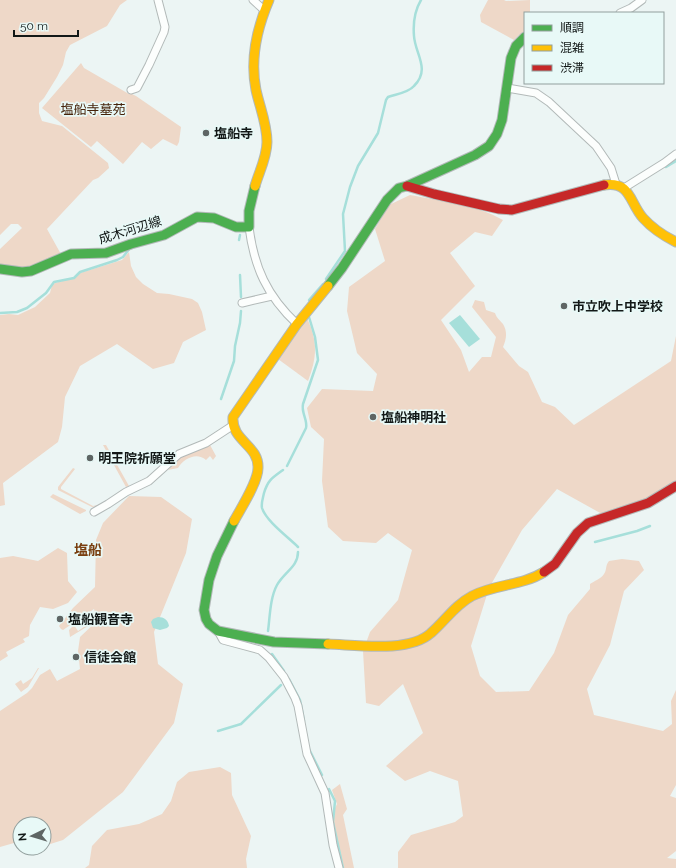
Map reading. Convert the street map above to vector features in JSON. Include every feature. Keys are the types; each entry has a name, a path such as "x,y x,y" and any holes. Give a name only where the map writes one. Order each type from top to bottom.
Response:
{"street":[{"path":"131,90 137,88 164,32 158,0"},
{"path":"253,0 264,10"},
{"path":"269,0 264,10 256,49 254,72 256,89 266,123 267,146 249,205 249,227 258,270 272,296 288,316 297,324"},
{"path":"622,12 642,0"},
{"path":"339,868 333,845 325,792 307,754 298,706 295,698 284,678 265,654 260,650 223,640 218,631 209,624 205,614 204,604 208,584 217,556 254,482 258,465 258,460 253,450 237,435 232,426 233,417 297,324 342,268 387,200 400,188 473,156 489,146 498,134 502,123 510,57 517,43 524,38"},
{"path":"507,88 536,93 549,102 582,132 602,153 620,186 639,213 659,233 676,242"},
{"path":"407,186 419,191 502,210 512,210 603,185 620,186 664,163 676,154"},
{"name":"成木河辺線","path":"0,269 31,272 71,254 106,252 164,235 197,217 214,218 236,227 249,227"},
{"path":"242,303 272,296"},
{"path":"94,512 126,492 149,482 179,454 206,443 232,426"},
{"path":"218,631 282,643 399,646 411,644 424,638 461,603 471,596 493,588 526,581 540,576 558,562 582,527 588,523 648,503 676,486"}],"green space":[{"path":"0,0 127,0 120,5 107,26 70,45 57,77 44,98 39,103 39,113 42,121 62,126 108,163 109,168 98,178 93,180 47,229 62,256 37,268 0,268 0,249 22,228 18,224 11,224 0,235"},
{"path":"488,0 530,0 530,12 524,12 524,33 519,35 514,40 481,22 480,15"},
{"name":"塩船寺墓苑","path":"81,63 84,68 129,94 130,93 136,96 181,127 177,146 163,139 151,149 142,142 123,164 97,141 91,147 42,108"},
{"path":"410,195 446,201 481,210 503,220 492,236 475,232 450,253 475,286 441,320 461,350 469,372 482,357 491,357 496,337 472,307 475,300 484,302 486,310 495,313 503,324 506,330 506,336 503,347 519,366 528,372 542,402 555,407 574,425 671,361 676,336 676,482 650,499 602,514 557,489 522,530 489,588 471,646 480,676 496,692 529,691 554,653 568,615 590,589 590,584 603,576 609,561 622,559 639,561 644,570 624,591 610,645 587,689 594,715 663,731 672,724 671,701 676,690 676,785 670,796 676,798 676,851 667,858 676,859 676,868 398,868 398,852 411,835 455,822 463,816 458,781 430,771 405,781 386,766 423,733 403,684 379,706 366,703 363,651 370,632 398,600 412,550 388,533 376,543 343,541 328,527 322,481 324,439 311,427 307,408 322,389 373,391 377,374 357,353 347,311 349,287 385,261 375,229 389,205"},
{"path":"129,252 131,266 136,277 143,284 157,293 192,299 198,303 202,312 206,330 183,342 174,363 153,369 117,344 80,366 65,397 62,427 58,442 3,483 5,505 0,506 0,315 18,315 35,307 50,293 52,285 55,283 74,278 80,273 122,260"},
{"path":"307,318 315,342 315,357 308,381 278,359"},
{"path":"103,445 106,445 129,486 126,487"},
{"path":"210,445 216,456 213,460 210,456 206,460 199,456 195,456 184,461 178,468 168,470 181,457"},
{"path":"73,468 75,469 61,489 93,506 102,504 92,507 58,490 58,487"},
{"path":"53,494 86,511 80,514 50,497"},
{"path":"129,496 161,497 192,519 186,553 154,632 158,664 183,684 174,723 123,792 63,840 52,843 52,816 12,816 12,844 0,847 0,711 27,693 40,675 50,669 57,681 80,669 78,651 80,637 98,620 70,637 69,630 74,625 78,631 97,618 94,609 63,630 59,626 73,608 95,587 96,540 103,523"},
{"path":"58,548 67,553 68,581 77,592 68,603 53,609 40,607 30,625 29,636 23,639 25,642 6,652 8,656 0,661 0,558 13,556 38,561"},
{"path":"38,668 28,687 21,692 15,684 21,680 23,684 32,678"},
{"path":"220,767 231,773 232,795 251,836 246,859 247,868 85,868 89,865 92,846 107,830 139,824 162,814 171,801 177,782 189,772"},
{"path":"340,784 347,809 343,815 354,868 339,868 330,818 337,804 332,790"}],"water":[{"path":"460,315 480,339 469,347 449,323"},
{"path":"158,617 164,618 167,621 169,626 167,628 160,630 153,628 151,622 153,619"}],"waterway":[{"path":"326,279 345,251 343,214 350,187 358,166 378,133 386,100 388,97 405,92 414,86 419,80 422,67 415,43 414,22 421,0"},
{"path":"666,167 676,161"},
{"path":"239,240 240,235"},
{"path":"0,313 17,312 27,308 46,293 54,282 74,278 80,272 117,260 123,257 130,248"},
{"path":"240,275 241,297"},
{"path":"309,300 323,284"},
{"path":"221,399 234,361 241,311"},
{"path":"287,466 306,428 303,404 318,360 315,337 309,317"},
{"path":"283,470 273,477 267,485 264,493 262,508 268,518 298,547"},
{"path":"595,542 650,526"},
{"path":"268,631 275,590 280,580 296,562 298,552"},
{"path":"272,654 284,671"},
{"path":"289,679 300,700 304,721"},
{"path":"218,731 241,724 281,685"},
{"path":"309,749 322,775"},
{"path":"329,789 335,801 333,822 343,868"}],"traffic: fast":[{"path":"328,286 342,268 387,200 399,188 407,186 475,155 489,146 497,134 502,120 511,58 516,46 524,38"},
{"path":"0,269 22,272 31,271 71,254 106,253 164,235 197,217 214,218 236,227 249,227 249,211 255,186"},
{"path":"234,521 217,556 209,580 204,610 209,624 218,631 274,642 328,644"}],"traffic: slow":[{"path":"255,186 267,148 267,135 254,79 254,56 258,33 269,0"},
{"path":"604,185 620,186 625,189 643,218 658,232 676,242"},
{"path":"234,521 252,487 258,468 257,460 254,454 236,432 233,417 297,324 328,286"},
{"path":"328,644 396,646 410,643 431,633 455,608 472,596 489,589 527,580 544,572"}],"traffic: jam":[{"path":"407,186 434,194 499,209 512,210 604,185"},
{"path":"544,572 555,564 577,533 588,523 648,503 676,486"}],"place":[{"name":"塩船寺","path":"206,133"},
{"name":"市立吹上中学校","path":"564,306"},
{"name":"塩船神明社","path":"373,417"},
{"name":"明王院祈願堂","path":"90,458"},
{"name":"塩船観音寺","path":"60,619"},
{"name":"信徒会館","path":"76,657"}],"district":[{"name":"塩船","path":"88,550"}]}
